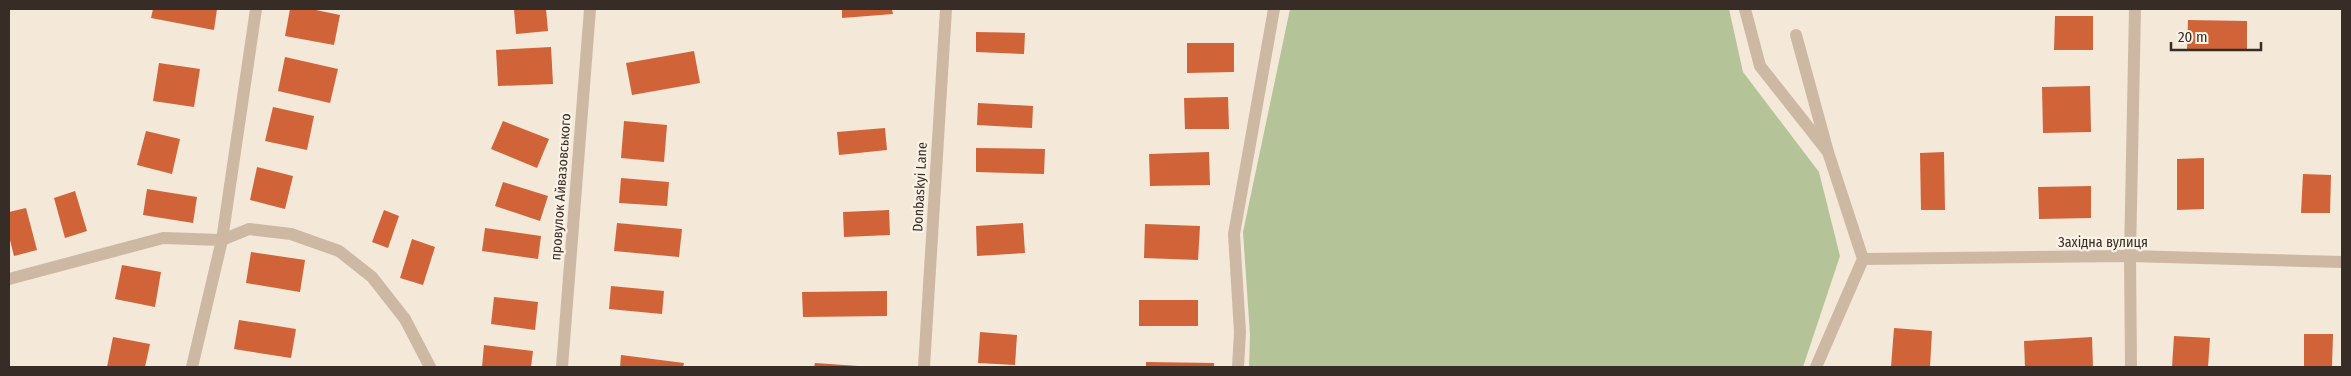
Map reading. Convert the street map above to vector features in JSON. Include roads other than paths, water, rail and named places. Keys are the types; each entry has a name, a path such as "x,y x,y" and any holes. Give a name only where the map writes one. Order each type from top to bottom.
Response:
{"street":[{"path":"192,367 222,240 256,9"},
{"name":"провулок Айвазовського","path":"562,367 590,9"},
{"name":"Donbaskyi Lane","path":"924,367 946,9"},
{"path":"1238,367 1240,332 1234,234 1274,9"},
{"path":"1745,9 1760,66 1828,152"},
{"path":"2131,367 2130,256 2135,9"},
{"path":"1796,34 1828,152 1863,259 1816,367"},
{"path":"9,279 163,238 222,240 250,229 291,234 340,251 372,277 405,319 430,367"},
{"name":"Західна вулиця","path":"1863,259 2130,256 2342,262"}]}
